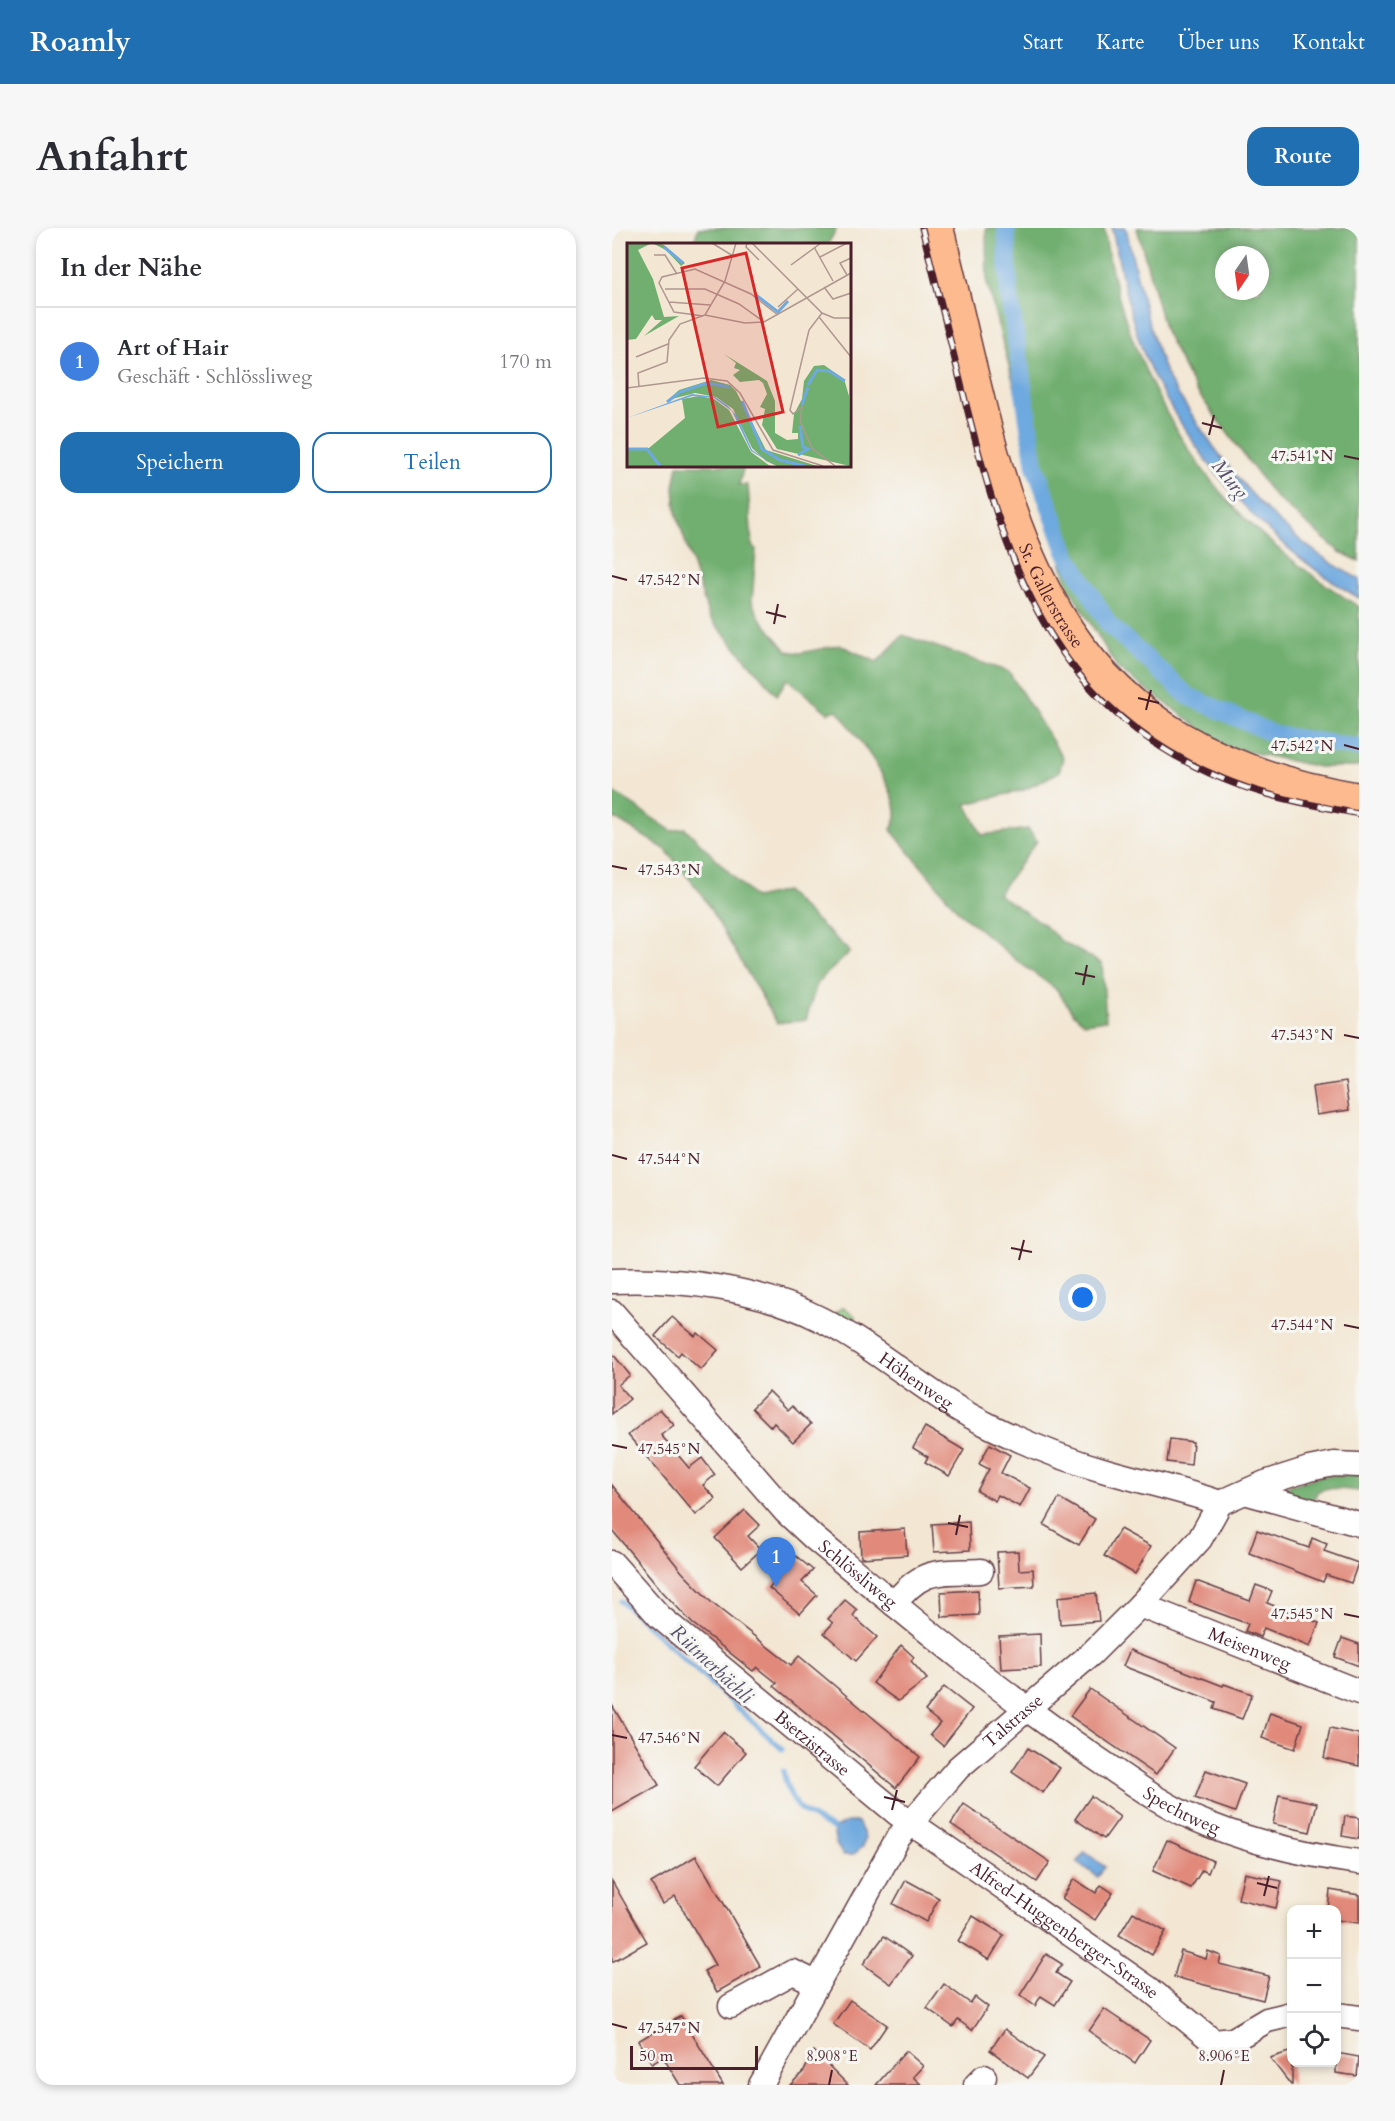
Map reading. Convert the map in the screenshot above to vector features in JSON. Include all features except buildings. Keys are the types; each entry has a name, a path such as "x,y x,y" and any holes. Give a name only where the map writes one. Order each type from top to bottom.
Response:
{"main road":[{"name":"St. Gallerstrasse","path":"938,228 984,420 1012,513 1039,581 1075,642 1101,674 1132,705 1196,747 1264,776 1359,798"}],"street":[{"name":"Höhenweg","path":"612,1281 668,1282 718,1289 796,1309 845,1334 916,1383 991,1427 1071,1460 1180,1489 1220,1503"},
{"name":"Schlössliweg","path":"612,1312 785,1511 814,1538 1026,1710"},
{"path":"1220,1503 1248,1493 1265,1483 1309,1469 1334,1464 1359,1465"},
{"path":"1248,1493 1359,1524"},
{"name":"Talstrasse","path":"763,2084 816,1983 909,1823 958,1768 1091,1654 1140,1605 1200,1539 1220,1503"},
{"name":"Bsetzistrasse","path":"612,1563 660,1617 909,1823"},
{"path":"894,1604 910,1584 927,1574 981,1571"},
{"name":"Meisenweg","path":"1140,1605 1359,1692"},
{"name":"Spechtweg","path":"1026,1710 1152,1796 1207,1825 1259,1843 1314,1856 1359,1862"},
{"name":"Alfred-Huggenberger-Strasse","path":"909,1823 1148,1988 1214,2042 1233,2040 1267,2020 1287,2015"},
{"path":"731,2006 793,1972 816,1983"},
{"path":"1341,2016 1359,2018"}],"green space":[{"path":"698,228 837,228 829,243 694,243"},
{"path":"986,228 1104,228 1120,303 1133,340 1167,414 1188,448 1210,480 1263,536 1310,573 1359,607 1359,767 1319,767 1227,747 1118,669 1068,586 987,284"},
{"path":"1137,228 1359,228 1359,561 1340,552 1275,497 1195,389 1165,331"},
{"path":"678,466 744,466 739,485 748,485 752,546 756,549 752,602 760,618 787,651 800,653 840,645 877,662 903,635 1009,672 1063,758 1059,772 1024,790 966,804 982,835 1028,829 1037,841 998,894 1043,924 1061,941 1102,964 1106,1020 1084,1023 1073,1013 1057,990 1016,960 959,912 891,830 896,816 895,804 890,791 874,761 837,710 828,713 787,679 777,695 709,617 676,512 674,487"},
{"path":"612,791 672,831 685,828 755,898 785,891 850,952 817,983 806,1020 777,1023 701,893 665,849 612,817"},
{"path":"844,1307 855,1316 851,1333 828,1319"},
{"path":"1359,1474 1359,1491 1328,1488 1318,1491 1311,1504 1265,1493 1320,1476"}],"water":[{"name":"Murg","path":"1112,228 1126,228 1153,337 1166,373 1178,395 1226,464 1265,508 1309,547 1359,579 1359,598 1327,578 1297,555 1242,504 1218,475 1175,414 1156,381 1141,345 1129,306"},
{"path":"847,1822 858,1822 865,1837 863,1847 852,1855 843,1855 836,1844 833,1829"},
{"path":"1085,1852 1105,1867 1098,1877 1077,1862"}],"waterway":[{"path":"1006,228 1009,293 1035,466 1067,554 1109,625 1188,696 1276,735 1359,748"},
{"name":"Rütmerbächli","path":"621,1601 782,1749"},
{"name":"Rütmerbächli","path":"783,1771 790,1794 799,1808 833,1829"}],"railway":[{"path":"922,228 967,408 1001,525 1022,579 1047,629 1079,674 1118,715 1165,750 1239,785 1273,796 1359,814"}],"place":[{"name":"Art of Hair","path":"776,1587"}]}
